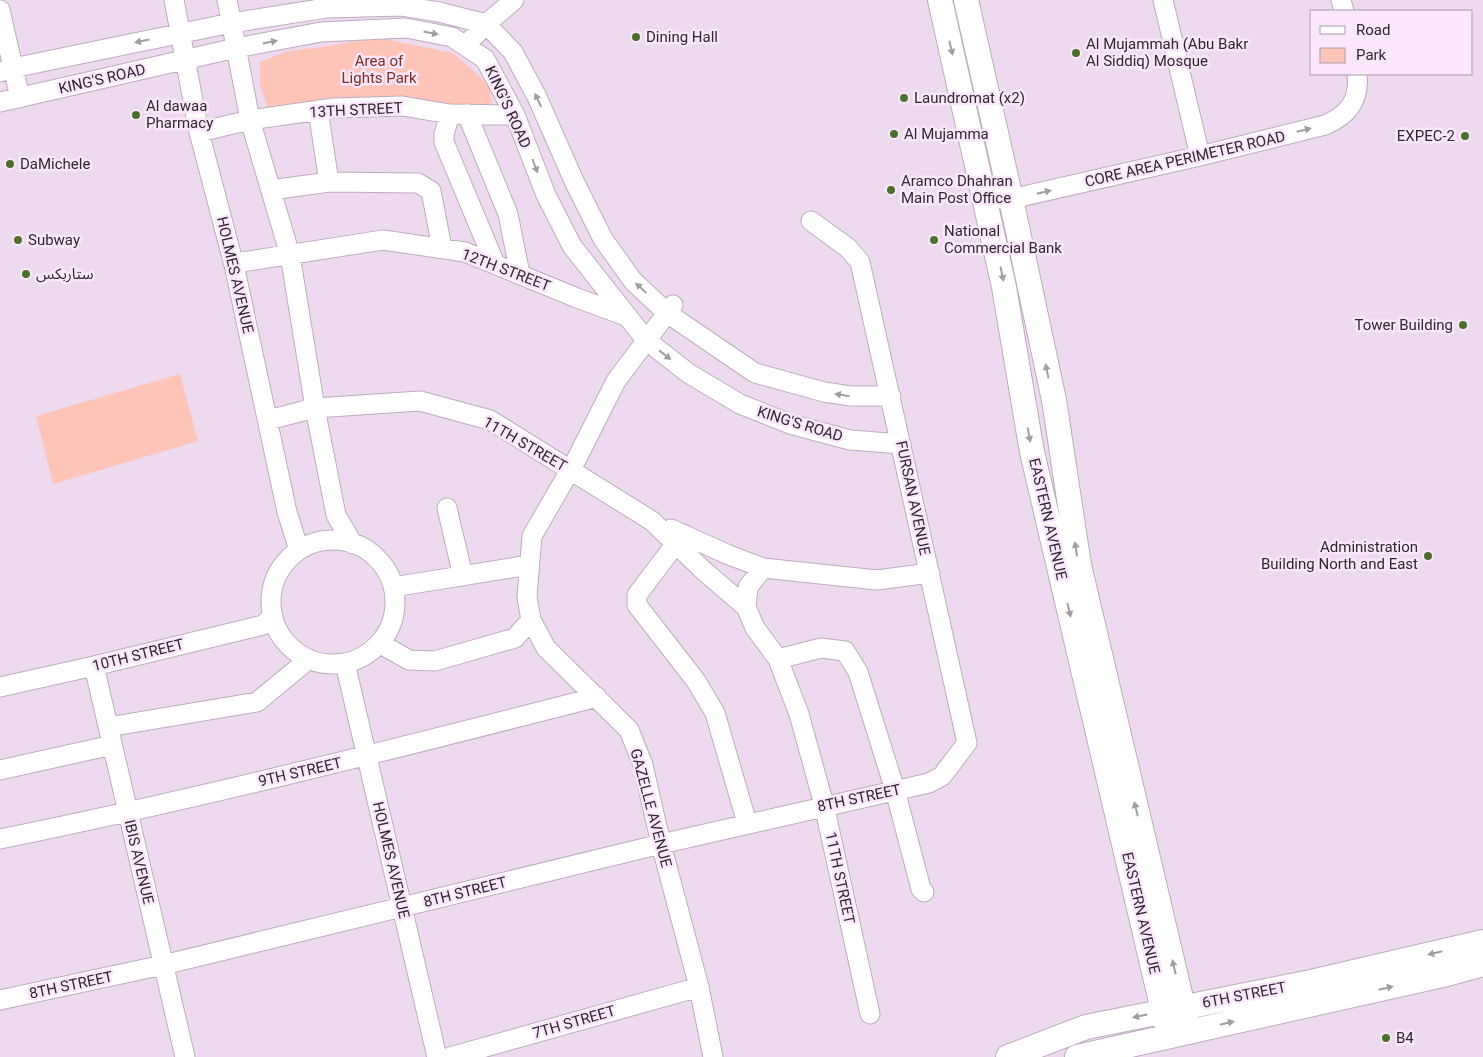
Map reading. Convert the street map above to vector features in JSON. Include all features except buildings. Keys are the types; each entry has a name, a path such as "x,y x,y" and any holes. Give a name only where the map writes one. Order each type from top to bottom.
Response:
{"main road":[{"name":"EASTERN AVENUE","path":"966,0 1054,400 1078,565 1112,710 1173,1010"},
{"name":"EASTERN AVENUE","path":"941,2 1004,287 1032,452 1179,1034"},
{"name":"6TH STREET","path":"1008,1057 1086,1027 1311,982 1483,942"},
{"name":"6TH STREET","path":"1077,1057 1447,974 1483,964"}],"street":[{"name":"HOLMES AVENUE","path":"174,0 200,132 234,265 287,512 299,550"},
{"path":"227,0 250,120 290,255 315,408 336,515 353,544"},
{"path":"466,46 486,24 514,0"},
{"path":"1163,0 1200,156"},
{"name":"KING'S ROAD","path":"7,70 231,23 326,8 401,3 486,24 513,52 537,97 574,181 603,239 633,281 755,373 824,392 851,396 891,396"},
{"path":"401,3 406,28"},
{"path":"0,10 7,70 20,98"},
{"name":"KING'S ROAD","path":"0,102 236,48 321,32 406,28 452,37 485,59 515,115 546,195 572,246 646,340 688,373 740,404 790,424 850,440 901,444"},
{"name":"CORE AREA PERIMETER ROAD","path":"983,188 990,196 998,200 1011,199 1200,156 1325,125 1338,120 1352,104 1358,82 1357,75"},
{"name":"13TH STREET","path":"200,132 250,120 334,108 402,106 459,114 515,115"},
{"path":"318,110 329,182"},
{"path":"495,264 444,142 444,134 459,114 508,214 520,274"},
{"path":"271,190 329,182 418,183 431,191 442,248"},
{"name":"FURSAN AVENUE","path":"811,221 848,248 860,262 967,743 942,776 929,783"},
{"path":"465,252 492,231 509,226"},
{"name":"12TH STREET","path":"234,265 242,262 383,240 465,252 626,316"},
{"name":"GAZELLE AVENUE","path":"670,309 616,381 570,470 532,536 527,597 531,620 546,648 629,730 643,765 661,844 699,988 713,1057"},
{"name":"11TH STREET","path":"268,420 315,408 420,402 490,420 679,539 763,568 877,580 930,573"},
{"path":"447,508 463,576"},
{"path":"679,539 637,596 637,605 696,681 715,712 747,823"},
{"name":"11TH STREET","path":"679,539 703,570 746,607 755,628 778,659 799,714 824,805 870,1014"},
{"path":"329,540 353,544 366,550 386,570 393,587 393,617 380,643 364,655 345,663 328,664 309,659 292,649 280,634 273,616 272,597 276,578 286,562 299,550 310,545 329,540"},
{"path":"393,587 529,565"},
{"path":"746,607 748,587 763,568"},
{"name":"10TH STREET","path":"0,686 94,666 262,625 273,616"},
{"path":"380,643 409,660 435,661 515,638 531,620"},
{"path":"778,659 821,648 846,651 858,672 895,790 921,889 924,892"},
{"path":"0,770 110,736 257,702 309,659"},
{"name":"HOLMES AVENUE","path":"345,663 438,1057"},
{"name":"IBIS AVENUE","path":"94,666 184,1057"},
{"name":"9TH STREET","path":"0,839 128,813 367,756 597,697"},
{"name":"8TH STREET","path":"0,1000 163,966 747,823 929,783"},
{"name":"7TH STREET","path":"450,1057 699,988"}],"green space":[{"name":"Area of Lights Park","path":"380,38 453,53 490,86 492,103 473,110 268,109 260,85 260,62 286,52"},
{"path":"180,374 198,441 53,484 36,416"}],"place":[{"name":"Dining Hall","path":"636,37"},
{"name":"Al Mujammah (Abu Bakr Al Siddiq) Mosque","path":"1076,53"},
{"name":"Laundromat (x2)","path":"904,98"},
{"name":"Al dawaa Pharmacy","path":"136,115"},
{"name":"Al Mujamma","path":"894,134"},
{"name":"EXPEC-2","path":"1465,136"},
{"name":"DaMichele","path":"10,164"},
{"name":"Aramco Dhahran Main Post Office","path":"891,190"},
{"name":"Subway","path":"18,240"},
{"name":"National Commercial Bank","path":"934,240"},
{"name":"ستاربكس","path":"26,274"},
{"name":"Tower Building","path":"1463,325"},
{"name":"Administration Building North and East","path":"1428,556"},
{"name":"B4","path":"1386,1038"}]}
